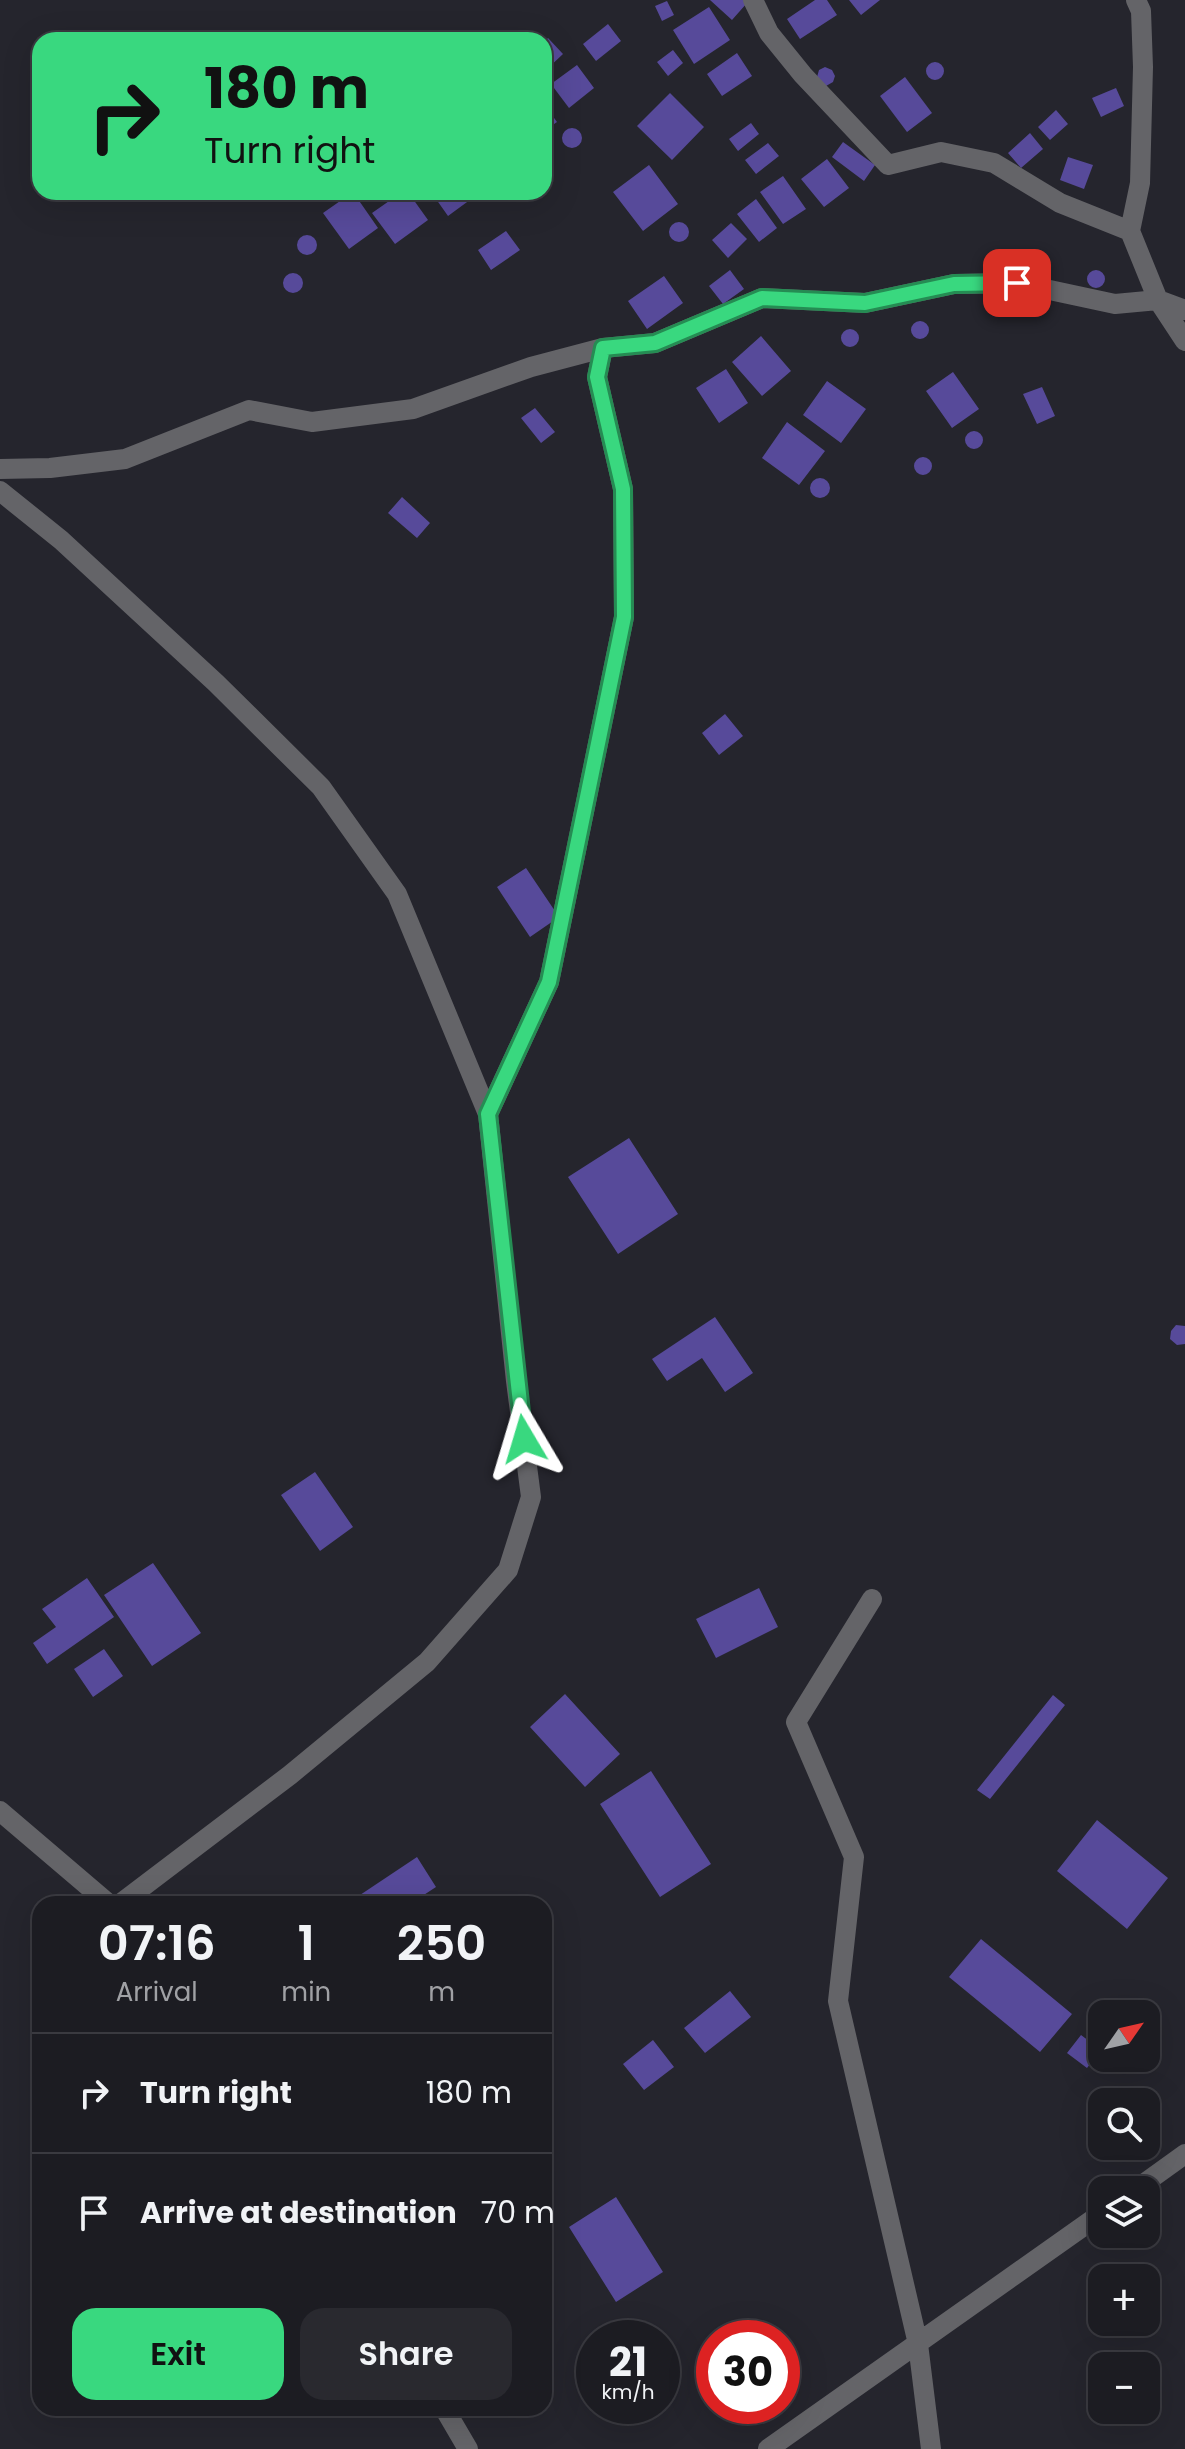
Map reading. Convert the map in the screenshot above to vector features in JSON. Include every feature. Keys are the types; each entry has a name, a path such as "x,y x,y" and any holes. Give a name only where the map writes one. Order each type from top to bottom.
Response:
{"street":[{"path":"753,0 769,33 803,75 888,165 941,152 994,163 1060,203 1130,231"},
{"path":"1136,0 1141,11 1140,183 1130,231 1158,300 1185,341"},
{"path":"0,469 50,468 125,459 249,410 312,422 413,409 531,367 603,348 655,343 762,298 865,303 954,284 1017,283 1115,304 1158,300 1185,310"},
{"path":"488,1114 549,982 624,617 623,489 597,377 603,348"},
{"path":"0,491 84,560 216,683 321,787 397,894 488,1114 531,1497 508,1570 427,1662 290,1775 131,1896"},
{"path":"872,1599 796,1722 854,1857 838,2001 918,2344 931,2449"},
{"path":"0,1811 100,1896"},
{"path":"1154,2176 1185,2154"},
{"path":"768,2449 1088,2223"},
{"path":"449,2416 468,2449"}],"building":[{"path":"710,0 744,0 747,3 732,20"},
{"path":"815,0 827,0 837,15 800,39 787,19"},
{"path":"849,0 880,0 861,15"},
{"path":"667,1 674,15 662,21 655,6"},
{"path":"709,7 730,40 694,64 673,30"},
{"path":"608,24 621,41 596,61 583,44"},
{"path":"552,42 563,54 552,64"},
{"path":"673,50 683,63 668,76 657,62"},
{"path":"737,53 752,76 722,96 707,74"},
{"path":"935,62 944,71 935,80 926,71"},
{"path":"577,65 594,88 569,108 552,83"},
{"path":"825,67 832,70 835,76 833,82 826,86 817,77 819,70"},
{"path":"905,77 932,113 907,132 880,96"},
{"path":"1116,88 1124,106 1101,117 1092,98"},
{"path":"670,93 704,127 672,160 637,126"},
{"path":"1056,110 1068,124 1050,140 1038,127"},
{"path":"751,123 759,134 738,151 729,139"},
{"path":"572,128 579,131 582,138 579,145 572,148 565,145 562,138 565,131"},
{"path":"1030,133 1043,149 1021,168 1008,153"},
{"path":"843,142 875,165 864,181 832,157"},
{"path":"768,143 779,156 756,174 745,160"},
{"path":"1068,157 1093,165 1084,189 1060,180"},
{"path":"827,159 849,188 824,207 801,179"},
{"path":"649,165 678,204 643,231 613,192"},
{"path":"783,176 806,209 783,224 760,192"},
{"path":"756,199 777,228 759,242 737,214"},
{"path":"342,200 359,200 378,228 349,249 323,213"},
{"path":"391,200 414,200 428,220 395,244 372,213"},
{"path":"437,200 470,200 448,216"},
{"path":"679,222 686,225 689,232 686,239 679,242 672,239 669,232 672,225"},
{"path":"731,223 747,239 728,258 712,240"},
{"path":"506,231 520,250 491,270 478,250"},
{"path":"307,235 314,238 317,245 314,252 307,255 300,252 297,245 300,238"},
{"path":"730,270 744,289 723,304 709,286"},
{"path":"1096,270 1105,279 1096,288 1087,279"},
{"path":"293,273 300,276 303,283 300,290 293,293 286,290 283,283 286,276"},
{"path":"664,276 683,303 647,329 628,301"},
{"path":"920,321 929,330 920,339 911,330"},
{"path":"850,329 859,338 850,347 841,338"},
{"path":"761,336 791,371 762,396 732,362"},
{"path":"726,369 748,403 719,423 696,388"},
{"path":"953,372 979,409 952,428 926,391"},
{"path":"827,381 866,409 841,443 803,415"},
{"path":"1042,387 1055,416 1037,424 1023,394"},
{"path":"535,408 555,432 541,443 521,418"},
{"path":"787,422 825,451 799,485 762,458"},
{"path":"974,431 983,440 974,449 965,440"},
{"path":"923,457 932,466 923,475 914,466"},
{"path":"820,478 827,481 830,488 827,495 820,498 813,495 810,488 813,481"},
{"path":"402,497 430,523 417,538 388,513"},
{"path":"725,714 743,736 719,755 702,733"},
{"path":"526,868 559,917 530,937 497,887"},
{"path":"629,1138 678,1214 618,1254 568,1177"},
{"path":"715,1317 753,1373 725,1392 702,1358 667,1381 652,1359"},
{"path":"1176,1325 1185,1326 1185,1344 1177,1345 1170,1339"},
{"path":"315,1472 353,1527 320,1551 281,1495"},
{"path":"153,1563 201,1633 152,1666 104,1595"},
{"path":"87,1578 114,1617 47,1664 33,1643 56,1627 42,1609"},
{"path":"759,1588 778,1627 716,1658 696,1619"},
{"path":"104,1649 123,1676 93,1697 74,1669"},
{"path":"565,1694 620,1754 585,1787 530,1727"},
{"path":"1053,1695 1065,1705 990,1799 977,1790"},
{"path":"651,1771 711,1864 660,1897 600,1804"},
{"path":"1097,1820 1168,1878 1127,1929 1057,1871"},
{"path":"417,1857 436,1887 422,1896 358,1896"},
{"path":"981,1939 1072,2014 1040,2052 949,1977"},
{"path":"730,1991 751,2017 705,2053 684,2028"},
{"path":"1081,2035 1088,2040 1088,2067 1087,2068 1067,2053"},
{"path":"653,2040 674,2067 644,2090 623,2064"},
{"path":"616,2197 663,2272 616,2302 569,2227"}],"route":[{"path":"524,1439 488,1114 549,982 624,617 623,489 597,377 603,348 655,343 762,298 865,303 954,284 1017,283"}]}
